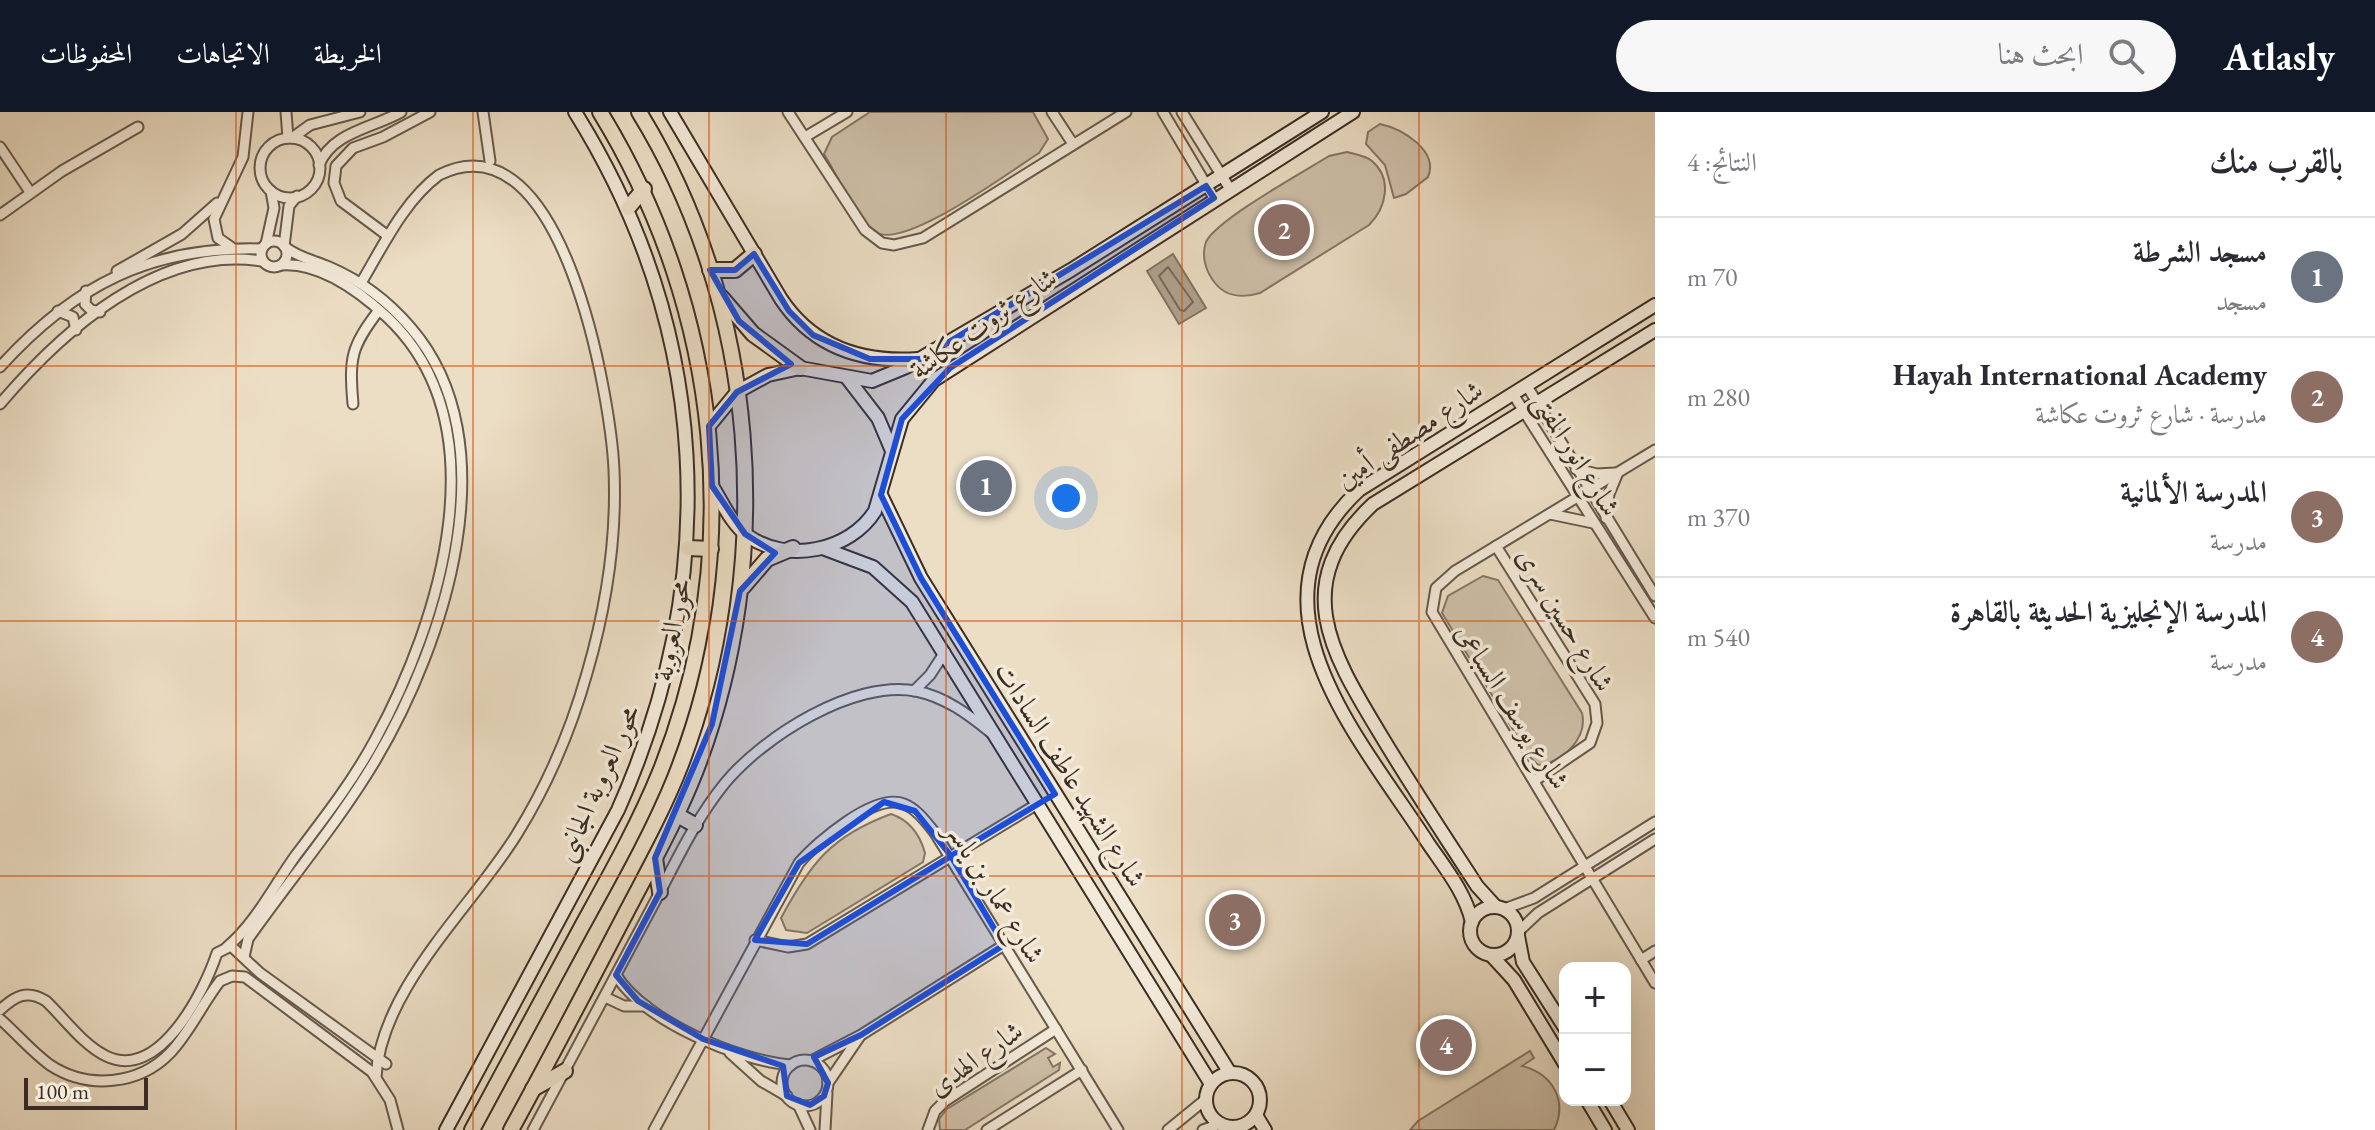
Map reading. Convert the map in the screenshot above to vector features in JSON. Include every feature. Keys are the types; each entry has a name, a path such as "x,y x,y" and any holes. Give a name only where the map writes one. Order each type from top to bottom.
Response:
{"main road":[{"path":"593,112 604,118"},
{"path":"511,1130 677,815 712,724 728,665 740,591 745,534 744,460 737,392 716,289 683,200 639,112"},
{"name":"محور العروبة","path":"472,1130 625,847 660,771 696,652 711,549 709,426 698,356 681,288 644,189 604,118"},
{"path":"628,208 644,189"},
{"path":"710,270 735,270 754,254"},
{"path":"716,289 753,334 800,368"},
{"path":"688,548 711,549"},
{"path":"740,591 767,559 793,548"},
{"path":"677,815 695,825"},
{"path":"655,858 660,892"},
{"path":"533,1090 565,1071"}],"street":[{"path":"234,248 218,238 214,226 245,147 248,112"},
{"path":"286,112 290,138"},
{"path":"262,261 274,208 271,191 262,178 263,155 273,143 290,138 310,125 360,112"},
{"path":"281,265 287,257 288,210 297,196 316,182 326,151 337,140 401,112"},
{"path":"388,236 341,201 334,183 336,166 353,148 392,133 430,112"},
{"path":"483,112 490,161"},
{"name":"محور العروبة الجانبى","path":"446,1130 618,810 637,768 676,639 688,548 688,460 678,371 658,288 628,208 575,112"},
{"path":"670,112 789,311 813,335 841,350 870,359 921,359"},
{"path":"788,112 865,230 882,243 894,245 935,232 1126,112"},
{"path":"805,137 847,112"},
{"path":"1052,112 1073,144"},
{"path":"1163,112 1214,198"},
{"path":"1182,112 1230,189"},
{"name":"شارع ثروت عكاشة","path":"709,426 737,392 768,375 800,368 872,381 921,359 1222,176 1324,119 1353,112"},
{"name":"شارع ثروت عكاشة","path":"825,549 867,524 881,495 892,451 910,406 934,380 1230,189 1324,119"},
{"path":"0,215 30,192 138,127"},
{"path":"290,138 308,144 319,165"},
{"path":"0,147 30,192"},
{"path":"361,283 388,236 438,175 467,161 504,163"},
{"path":"376,1077 377,1057 384,1034 409,987 487,880 538,798 571,723 606,595 615,473 601,359 583,294 558,228 535,187 516,169"},
{"path":"271,191 286,197 297,196"},
{"path":"0,367 58,311 192,227 227,192"},
{"path":"109,278 190,252 264,247 275,241 361,283 418,336 439,369 459,429 461,504 439,613 416,680 381,750 354,794 248,939 244,957"},
{"path":"0,404 76,330 158,276 183,265 223,258 262,261 271,267 298,266 323,274 393,316 429,372 444,410 450,440 447,533 428,610 406,674 374,742 334,804 227,947 217,953 209,977 167,1040 142,1059 126,1061 103,1055 46,1001 35,995 16,997 0,1010"},
{"path":"86,291 84,300 88,308 100,312"},
{"name":"شارع مصطفى أمين","path":"1472,922 1462,894 1367,750 1326,680 1312,648 1306,617 1306,593 1319,544 1342,505 1359,490 1655,305"},
{"path":"353,404 351,355 356,341 379,310"},
{"path":"58,311 73,317 76,330"},
{"name":"شارع مصطفى أمين","path":"1500,908 1477,886 1337,662 1330,644 1326,596 1335,555 1351,526 1373,504 1655,330"},
{"path":"0,348 9,357"},
{"path":"848,379 878,418 892,451"},
{"name":"شارع انور المفتى","path":"1527,386 1655,596"},
{"name":"شارع انور المفتى","path":"1513,394 1655,618"},
{"name":"شارع يوسف السباعى","path":"1655,450 1443,579 1432,601 1432,612 1655,983"},
{"path":"1576,469 1597,474 1618,472 1609,494 1606,518"},
{"path":"712,486 745,534 768,546 825,549"},
{"name":"شارع الشهيد عاطف السادات","path":"881,495 921,578 1230,1073"},
{"path":"1550,514 1595,524"},
{"name":"شارع حسين سرى","path":"1496,546 1595,704 1598,715 1590,743 1534,781"},
{"name":"شارع الشهيد عاطف السادات","path":"825,549 857,559 887,577 912,602 1211,1084"},
{"path":"428,610 439,613"},
{"path":"914,691 945,652"},
{"name":"شارع الشهيد عاطف السادات","path":"695,825 744,763 813,716 858,695 914,691 963,710 999,739"},
{"path":"1367,750 1383,740"},
{"path":"755,940 788,947 807,944 1039,803 1049,802 1055,794"},
{"name":"شارع عمار بن ياسر","path":"654,1130 799,863 823,840 877,804 906,804 924,820 951,856 1118,1130"},
{"path":"1049,819 1065,809"},
{"path":"1559,1054 1514,980 1491,955 1477,948 1472,941 1472,922 1486,909 1534,898 1655,822"},
{"path":"533,1130 695,825"},
{"path":"1491,955 1508,951 1531,918 1655,839"},
{"path":"1500,908 1515,918 1523,962 1559,1019"},
{"path":"616,975 646,1006 703,1039 758,1061 791,1065 811,1061 861,1035 1004,945"},
{"path":"227,947 238,949 260,973 386,1064"},
{"path":"1641,960 1655,951"},
{"path":"0,1019 62,1072 94,1081 125,1079 149,1069 169,1054 220,981 238,975 250,980 356,1057 376,1077 390,1100 398,1130"},
{"path":"605,997 624,1006 646,1006"},
{"path":"0,1030 12,1029"},
{"name":"شارع الهدى","path":"928,1130 935,1111 945,1101 1056,1029"},
{"path":"798,1104 815,1103 861,1035"},
{"path":"728,1050 749,1072 798,1104 810,1130"},
{"path":"811,1061 821,1066 827,1087 825,1130"},
{"path":"787,1096 783,1080 791,1065"},
{"path":"987,1130 1082,1070"},
{"path":"1203,1130 1220,1124 1238,1128 1256,1115 1260,1100 1256,1085 1244,1075 1230,1073 1211,1084 1206,1099 1209,1113 1220,1124"},
{"path":"1168,1130 1206,1099"},
{"path":"1591,1106 1602,1125"},
{"path":"1602,1125 1612,1106"},
{"path":"1613,1106 1628,1130"},
{"path":"1256,1115 1265,1130"}],"highlighted area":[{"path":"1206,186 1214,198 950,368 902,419 881,495 921,578 1055,794 951,856 1004,945 861,1035 814,1057 828,1083 824,1096 810,1105 787,1096 783,1066 703,1039 638,1001 616,975 660,892 655,858 712,724 740,591 775,553 745,534 712,486 709,426 737,392 791,364 739,321 710,270 735,270 754,254 789,311 813,335 870,359 921,359","holes":["884,802 915,811 951,856 807,944 755,940 799,863"]}],"shaded area":[{"path":"870,112 1033,112 1048,139 1039,153 982,191 932,220 889,235 875,232 868,226 824,154 832,137"},
{"path":"1380,124 1399,131 1417,143 1424,150 1430,167 1428,177 1406,194 1394,198 1385,165 1366,144 1368,132"},
{"path":"1347,152 1369,159 1383,176 1383,202 1369,225 1260,293 1236,296 1220,288 1209,274 1204,258 1206,242 1213,233 1282,184 1329,156"},
{"path":"1483,576 1498,580 1582,713 1583,722 1577,740 1564,755 1547,764 1538,765 1529,756 1442,613 1448,596"},
{"path":"891,814 903,820 917,834 925,853 923,862 807,933 786,930 781,918 802,882 824,854 853,832"},
{"path":"1046,1048 1055,1054 1048,1058 1053,1067 1060,1063 1059,1070 965,1130 940,1130 939,1119 947,1109"},
{"path":"1530,1051 1534,1058 1522,1066 1542,1075 1555,1090 1558,1099 1558,1119 1554,1130 1410,1130 1418,1121"}],"water":[{"path":"1173,254 1206,308 1179,324 1147,271"}],"place":[{"name":"Hayah International Academy","path":"1284,230"},
{"name":"مسجد الشرطة","path":"986,486"},
{"name":"المدرسة الألمانية","path":"1235,920"},
{"name":"المدرسة الإنجليزية الحديثة بالقاهرة","path":"1446,1045"}]}
